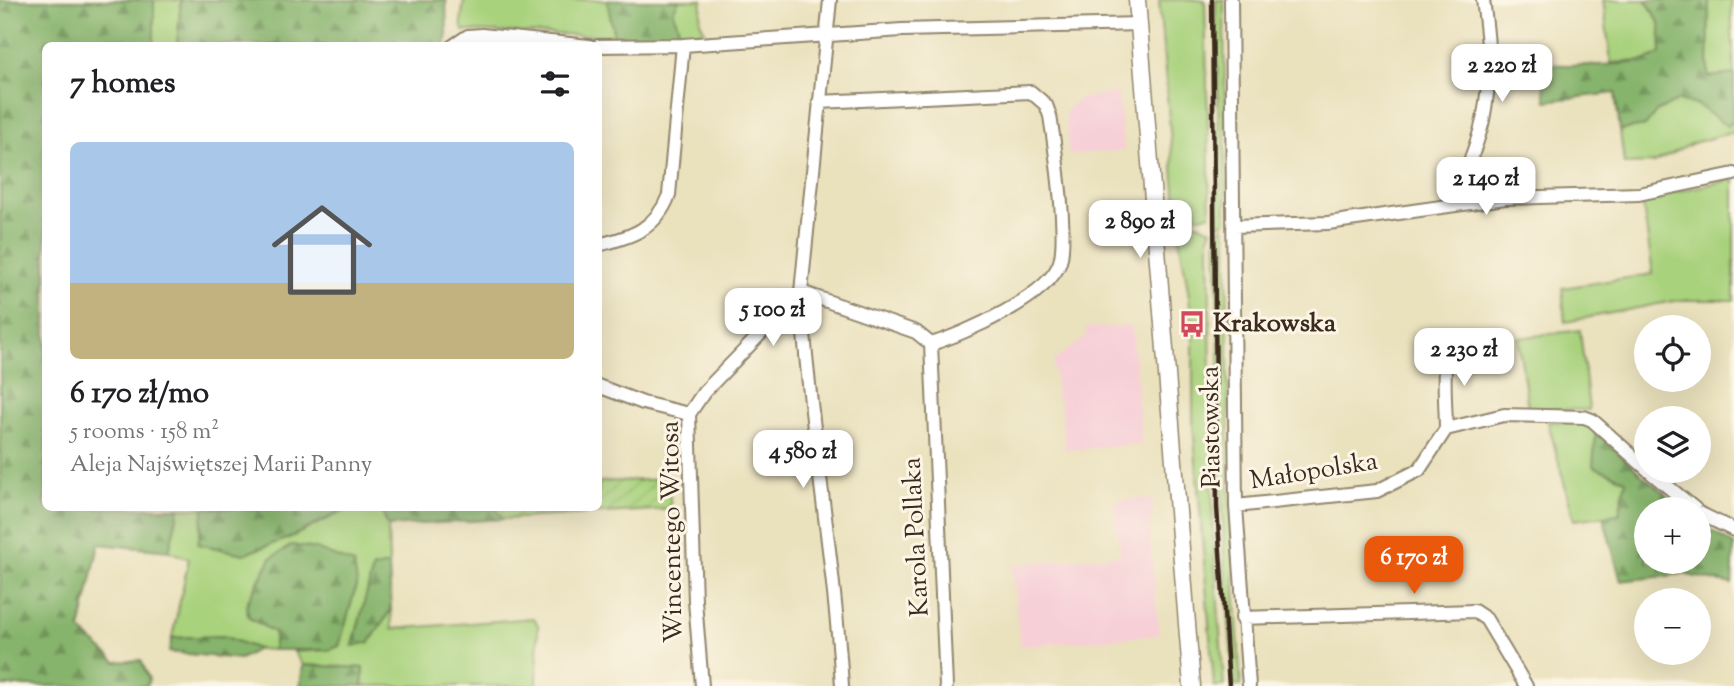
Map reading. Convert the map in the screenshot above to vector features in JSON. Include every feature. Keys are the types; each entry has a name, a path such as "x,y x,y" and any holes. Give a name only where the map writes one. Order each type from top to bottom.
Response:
{"main road":[{"path":"1138,0 1192,686"}],"street":[{"path":"830,0 801,292 807,386 839,639 842,686"},
{"name":"Piastowska","path":"1231,0 1236,506 1249,686"},
{"path":"1457,203 1462,179 1483,121 1488,85 1491,52 1483,0"},
{"path":"602,46 683,45 826,34 1140,24"},
{"path":"459,42 468,36 482,36 546,42"},
{"path":"602,244 631,237 655,222 664,208 669,195 683,45"},
{"path":"801,292 916,332 931,344 971,331 1038,289 1056,271 1062,251 1054,141 1046,105 1039,97 1023,92 819,102"},
{"path":"1234,226 1328,223 1505,198 1639,194 1734,174"},
{"name":"Wincentego Witosa","path":"702,686 695,587 689,414 704,392 801,292"},
{"path":"1468,339 1450,345 1444,357 1446,429 1504,415 1584,417 1634,458"},
{"name":"Karola Pollaka","path":"931,344 946,686"},
{"path":"602,388 643,403 689,414"},
{"name":"Małopolska","path":"1236,506 1377,491 1419,470 1446,429"},
{"path":"1664,483 1681,497"},
{"path":"1711,519 1734,530"},
{"path":"1242,618 1474,611 1486,620 1526,686"}],"shaded area":[{"path":"1118,92 1124,150 1069,155 1065,112 1078,99"},
{"path":"1132,326 1142,444 1065,450 1061,406 1056,397 1054,361 1087,336 1086,328"},
{"path":"1152,498 1153,519 1149,522 1159,635 1020,646 1012,565 1120,555 1114,501"}],"green space":[{"path":"0,0 154,0 154,42 42,42 42,511 178,511 169,551 99,544 80,630 116,662 141,660 149,679 147,686 0,686"},
{"path":"154,0 181,0 177,42 154,42"},
{"path":"181,0 446,0 446,42 177,42"},
{"path":"464,0 607,0 614,36 463,31 461,22"},
{"path":"607,0 679,0 673,11 681,36 614,36"},
{"path":"679,0 702,0 700,22 705,31 681,36 673,11"},
{"path":"1159,0 1205,0 1210,214 1201,217 1187,212 1185,215 1177,214"},
{"path":"1216,0 1224,0 1226,216 1225,222 1219,224 1216,222 1220,187"},
{"path":"1603,0 1646,0 1660,24 1661,53 1653,60 1611,63"},
{"path":"1646,0 1709,0 1708,77 1734,74 1734,121 1727,126 1699,106 1679,100 1657,111 1645,126 1620,130 1615,93 1546,101 1540,64 1622,64 1638,62 1661,53 1660,24"},
{"path":"1709,0 1731,0 1734,74 1708,77"},
{"path":"1679,100 1699,106 1727,126 1734,121 1734,132 1693,143 1654,163 1624,164 1620,130 1645,126 1657,111"},
{"path":"1734,179 1734,300 1679,300 1565,322 1562,288 1653,274 1642,199"},
{"path":"1185,219 1212,229 1209,237 1213,536 1224,686 1214,686 1193,424 1193,328 1201,327 1201,320 1191,320 1177,220"},
{"path":"1223,225 1227,237 1229,486 1241,686 1234,686 1224,561 1216,229 1222,229"},
{"path":"1580,330 1589,410 1528,408 1518,338"},
{"path":"1548,422 1583,422 1596,431 1593,466 1626,480 1619,514 1574,520"},
{"path":"1596,431 1634,467 1634,483 1652,483 1669,497 1634,497 1634,574 1683,574 1621,581 1603,516 1619,514 1626,480 1593,466"},
{"path":"668,479 671,509 503,519 497,511 602,511 602,482"},
{"path":"178,511 204,511 199,544 244,554 289,538 343,511 381,511 388,526 389,565 373,569 353,645 381,626 391,609 392,629 534,618 538,625 537,686 363,686 363,668 303,665 294,652 329,650 339,646 357,583 271,558 246,605 249,618 275,633 273,650 258,649 223,636 172,638 189,559 169,551"},
{"path":"204,511 343,511 289,538 244,554 198,544"},
{"path":"381,511 497,511 503,519 388,526"},
{"path":"1711,531 1734,545 1732,584 1683,574 1711,574"},
{"path":"292,545 316,549 354,564 357,583 339,646 329,650 273,650 275,633 249,617 246,605 271,558"},
{"path":"389,565 391,609 370,642 353,646 373,568"},
{"path":"223,636 258,649 240,659 169,652 172,638"},
{"path":"303,665 363,668 363,686 300,686"}],"railway":[{"path":"1212,0 1217,507 1229,686"}],"place":[{"name":"Krakowska","path":"1192,324"}]}
